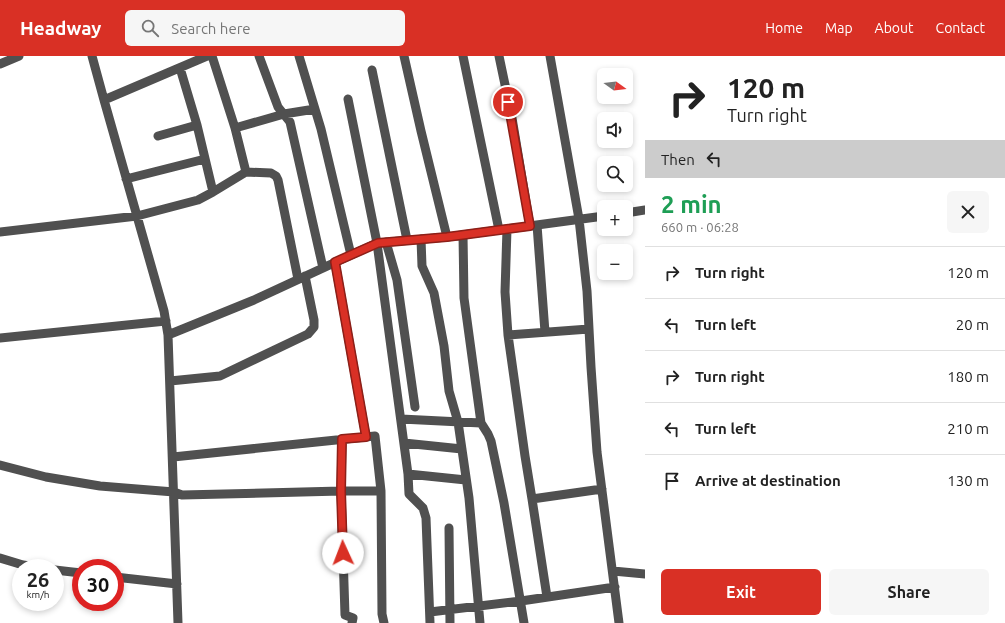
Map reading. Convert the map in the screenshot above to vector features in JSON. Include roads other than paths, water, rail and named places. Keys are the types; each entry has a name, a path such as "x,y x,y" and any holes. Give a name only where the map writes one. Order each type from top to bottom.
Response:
{"street":[{"path":"0,64 19,56"},
{"path":"92,56 166,321 170,381 178,623"},
{"path":"104,100 207,56"},
{"path":"212,56 235,128 246,172"},
{"path":"259,56 278,107 290,122 323,268"},
{"path":"299,56 321,129 351,255"},
{"path":"404,56 447,237"},
{"path":"463,56 503,229 508,335 524,456 547,597"},
{"path":"499,56 534,225 545,332"},
{"path":"550,56 579,219 588,291 591,367 597,452 619,623"},
{"path":"180,68 197,125 213,192"},
{"path":"372,70 407,240"},
{"path":"348,99 382,242 409,494 423,508 426,518 430,623"},
{"path":"235,128 284,114 315,109"},
{"path":"158,136 197,125"},
{"path":"126,179 205,160"},
{"path":"0,232 137,216 198,200 246,172 270,173 276,176 314,320 314,327 308,334 220,376 170,381"},
{"path":"633,212 645,210"},
{"path":"168,335 254,300 382,242 447,237 597,217"},
{"path":"463,235 464,298 480,423 491,441 504,503 524,623"},
{"path":"420,239 422,266 434,292 444,346 449,391 458,422 469,498 480,623"},
{"path":"382,242 397,280 415,407"},
{"path":"335,262 366,437"},
{"path":"0,338 166,321"},
{"path":"508,335 589,329"},
{"path":"401,418 480,423"},
{"path":"173,457 375,436 381,491 382,607 384,623"},
{"path":"342,439 341,491 345,615 353,618 352,623"},
{"path":"404,444 462,449"},
{"path":"0,465 46,477 100,486 174,492 182,495 381,491"},
{"path":"408,474 466,480"},
{"path":"532,499 602,490"},
{"path":"449,528 450,623"},
{"path":"0,558 12,562"},
{"path":"613,571 645,574"},
{"path":"124,578 177,584"},
{"path":"430,612 521,601 615,587"}]}
